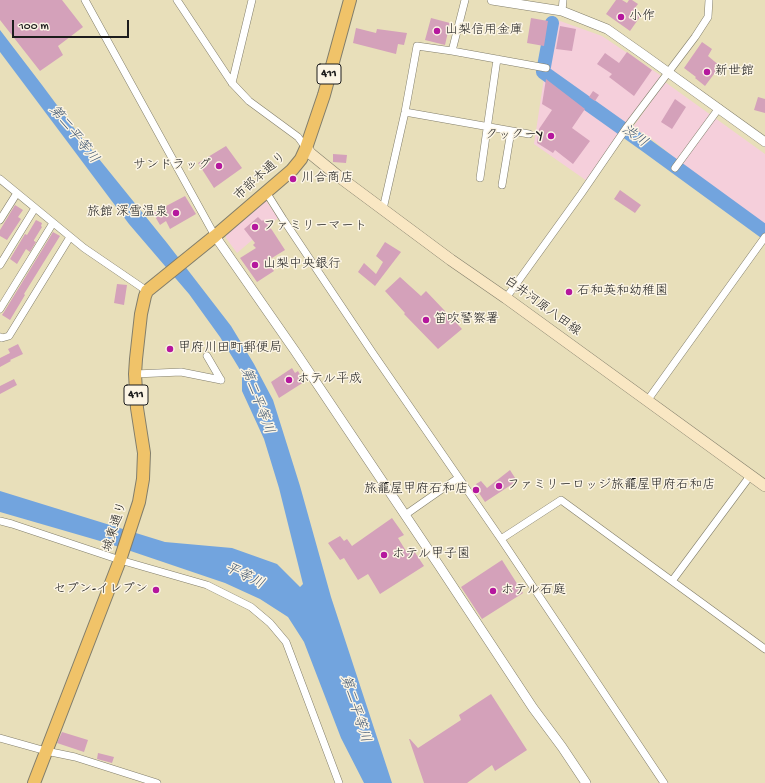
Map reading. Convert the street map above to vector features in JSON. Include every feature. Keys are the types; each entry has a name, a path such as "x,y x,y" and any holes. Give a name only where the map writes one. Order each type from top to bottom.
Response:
{"highway":[{"name":"市部本通り","path":"147,291 215,236 292,170 300,159 306,148 324,95 350,0"},
{"name":"城東通り","path":"34,783 121,558 139,502 144,479 144,453 137,408 135,374 141,314 147,291"}],"main road":[{"name":"白井河原八田線","path":"306,148 311,154 338,176 451,260 506,298 765,486"}],"street":[{"path":"85,0 215,236 295,351 533,708 586,783"},
{"path":"176,0 232,83 248,101 296,135 306,148"},
{"path":"232,83 252,0"},
{"path":"452,51 465,0"},
{"path":"492,0 562,11 607,29 765,142"},
{"path":"562,11 563,0"},
{"path":"506,298 582,194 626,130 696,37 708,17 709,0"},
{"path":"383,209 417,46 545,67"},
{"path":"480,178 497,59"},
{"path":"677,166 719,108"},
{"path":"404,112 529,134"},
{"path":"502,185 511,131"},
{"path":"0,179 84,248 147,291"},
{"path":"266,192 283,220 501,539 664,783"},
{"path":"0,220 17,193"},
{"path":"0,265 35,208"},
{"path":"0,309 53,223"},
{"path":"0,337 2,338 9,336 70,237"},
{"path":"647,400 765,238"},
{"path":"135,374 181,372 221,380 207,356"},
{"path":"672,581 750,476"},
{"path":"405,515 458,478"},
{"path":"501,539 561,500 765,649"},
{"path":"0,521 207,586 251,607 270,623 286,642 339,783"},
{"path":"0,738 75,758 157,783"}],"shaded area":[{"path":"560,21 602,36 660,75 660,80 587,181 534,144 544,78 548,69 557,22"},
{"path":"665,82 765,154 765,225 682,164 653,140 633,127"},
{"path":"265,199 278,218 237,253 226,238 226,234"}],"water":[{"path":"0,30 74,128 167,243 231,326 254,364 273,400 300,486 331,597 392,783 364,783 341,738 304,642 288,617 260,599 225,583 107,543 0,512 0,491 165,542 232,548 277,564 300,587 303,584 279,488 264,439 242,391 242,373 220,337 189,294 129,224 0,52"}],"building":[{"path":"0,0 62,0 83,27 58,46 63,55 40,71 0,20"},
{"path":"616,0 622,0 627,3 629,0 632,0 638,4 634,9 642,14 630,31 606,14"},
{"path":"431,18 450,23 445,45 425,40"},
{"path":"531,18 548,21 544,46 527,43"},
{"path":"560,26 576,29 572,51 556,49"},
{"path":"356,28 376,33 377,29 407,33 404,45 398,44 396,54 353,43"},
{"path":"702,42 712,49 708,56 720,66 705,86 684,68"},
{"path":"627,52 652,70 634,96 609,77 612,74 597,64 605,53 619,63"},
{"path":"546,79 585,109 572,128 590,141 573,164 555,150 553,153 537,143 539,129 552,110 542,104"},
{"path":"593,91 599,95 595,101 589,97"},
{"path":"758,97 765,99 765,113 754,110"},
{"path":"675,99 686,107 672,129 661,122"},
{"path":"226,146 242,168 214,188 198,163"},
{"path":"333,154 347,155 346,163 333,162"},
{"path":"620,190 641,205 635,213 614,199"},
{"path":"185,196 196,214 170,229 166,221 160,225 153,213"},
{"path":"15,205 23,210 18,217 21,219 7,240 0,236 0,230"},
{"path":"258,217 262,221 263,220 272,230 285,250 267,261 274,271 257,282 240,258 256,248 253,245 255,243 244,229"},
{"path":"36,220 42,223 42,227 34,240 36,242 30,252 26,249 17,264 10,259 25,234 27,235"},
{"path":"53,232 60,236 24,294 25,295 10,320 2,315"},
{"path":"385,242 401,252 375,286 358,272 364,263 376,274 383,262 376,256"},
{"path":"400,277 421,296 426,291 462,329 438,349 404,314 405,313 385,291"},
{"path":"117,284 127,285 124,305 114,303"},
{"path":"18,344 23,354 0,367 0,358 10,353 8,349"},
{"path":"292,368 295,373 298,371 304,382 279,398 271,382"},
{"path":"14,379 17,385 0,394 0,386"},
{"name":"ファミリーロッジ旅籠屋甲府石和店","path":"510,470 517,481 485,502 479,493 481,492 476,484 481,481 487,488"},
{"path":"392,518 404,535 398,538 406,551 412,548 424,566 380,594 368,574 358,580 344,558 340,560 328,543 340,536 344,541 347,539 352,546"},
{"path":"502,560 523,593 482,619 461,587"},
{"path":"491,694 527,750 495,771 492,765 467,783 424,783 409,739 418,748 461,720 459,715"},
{"path":"62,732 88,740 84,752 57,743"},
{"path":"98,753 114,757 112,763 97,759"}],"waterway":[{"name":"渋川","path":"552,23 543,72 765,232"}],"place":[{"name":"小作","path":"621,17"},
{"name":"山梨信用金庫","path":"437,31"},
{"name":"新世館","path":"707,72"},
{"name":"クックーY","path":"551,136"},
{"name":"サンドラッグ","path":"219,166"},
{"name":"川合商店","path":"293,179"},
{"name":"旅館 深雪温泉","path":"176,213"},
{"name":"ファミリーマート","path":"255,227"},
{"name":"山梨中央銀行","path":"255,265"},
{"name":"石和英和幼稚園","path":"569,292"},
{"name":"笛吹警察署","path":"426,320"},
{"name":"甲府川田町郵便局","path":"170,349"},
{"name":"ホテル平成","path":"289,380"},
{"name":"ファミリーロッジ旅籠屋甲府石和店","path":"499,486"},
{"name":"旅籠屋甲府石和店","path":"476,490"},
{"name":"ホテル甲子園","path":"384,555"},
{"name":"セブン-イレブン","path":"156,590"},
{"name":"ホテル石庭","path":"493,591"}],"water label":[{"name":"第二平等川","path":"73,135"},
{"name":"第二平等川","path":"256,401"},
{"name":"平等川","path":"244,577"},
{"name":"第二平等川","path":"354,709"}]}
